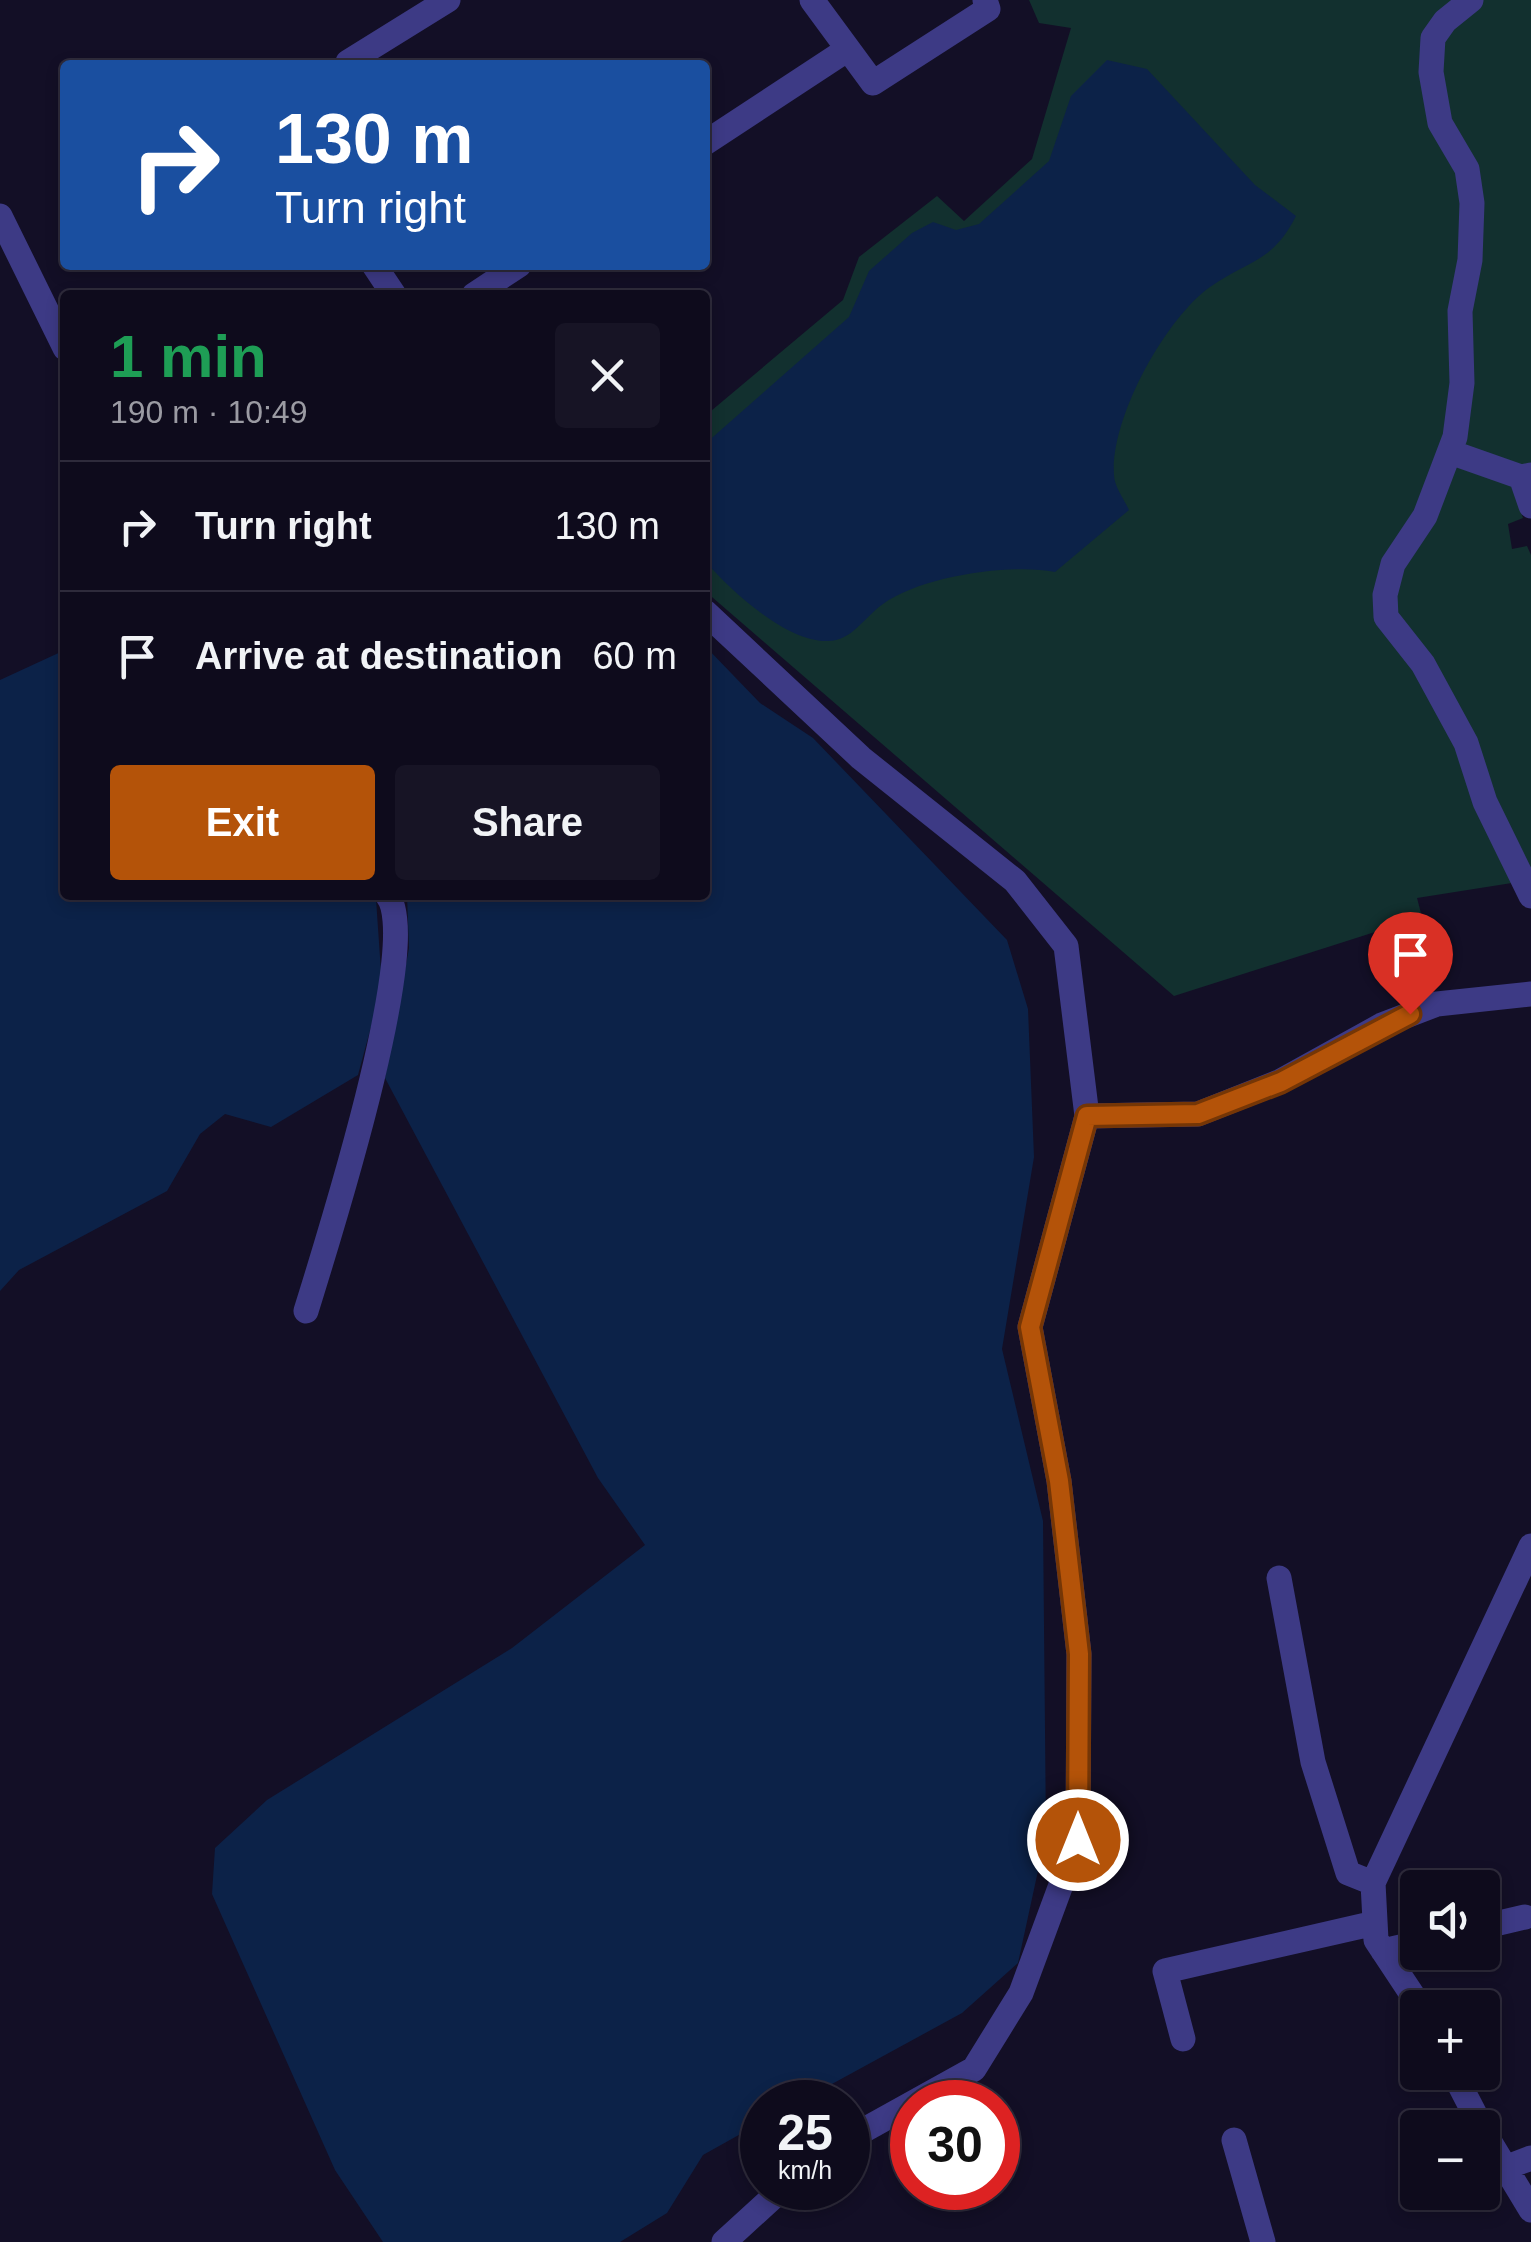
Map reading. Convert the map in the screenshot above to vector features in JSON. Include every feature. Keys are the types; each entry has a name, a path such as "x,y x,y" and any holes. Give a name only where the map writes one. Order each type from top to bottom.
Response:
{"street":[{"path":"351,60 448,0"},
{"path":"812,0 873,83 988,9 985,0"},
{"path":"1471,0 1444,20 1433,38 1430,72 1440,123 1467,169 1472,203 1460,311 1462,384 1450,452 1425,516 1394,564 1386,595 1386,617 1423,664 1466,743 1485,802 1531,896"},
{"path":"710,140 848,49"},
{"path":"0,216 60,338"},
{"path":"482,290 512,270"},
{"path":"1450,452 1526,476 1531,506"},
{"path":"710,617 861,758 1016,881 1066,946 1087,1116 1030,1327 1059,1481 1079,1654 1078,1840 1021,1993 974,2069 870,2127"},
{"path":"306,1312 362,1126 396,954 391,900"},
{"path":"1087,1116 1198,1114 1281,1082 1382,1025 1437,1004 1531,994"},
{"path":"1409,1990 1376,1940 1372,1883 1531,1546"},
{"path":"1279,1578 1313,1762 1348,1873 1372,1883"},
{"path":"1500,1922 1525,1916"},
{"path":"1183,2039 1165,1972 1375,1923"},
{"path":"1383,1951 1400,1947"},
{"path":"1234,2140 1263,2242"},
{"path":"1505,2168 1531,2158"},
{"path":"1500,2159 1531,2210"},
{"path":"724,2242 759,2210"}],"green space":[{"path":"1029,0 1531,0 1531,469 1509,479 1523,518 1508,524 1512,549 1527,546 1531,555 1531,880 1417,898 1422,917 1174,996 710,595 710,412 843,300 859,257 937,196 964,221 1032,159 1071,28 1039,23"}],"water":[{"path":"1107,60 1147,69 1255,185 1296,216 1269,252 1210,287 1175,322 1144,372 1121,426 1114,479 1129,510 1055,572 1015,569 943,579 899,594 850,633 835,640 810,639 793,633 743,599 710,566 710,440 849,317 869,271 912,233 933,222 956,230 979,224 1049,161 1071,96"},
{"path":"710,651 760,703 813,738 1007,940 1028,1009 1034,1157 1002,1349 1043,1521 1046,1834 1018,1963 962,2013 839,2080 740,2080 740,2134 703,2155 667,2213 620,2242 383,2242 335,2170 212,1894 215,1848 267,1800 512,1648 645,1545 598,1478 385,1078 409,948 407,900 710,900"},
{"path":"60,652 60,900 376,900 382,986 358,1075 271,1127 225,1114 200,1134 167,1191 19,1270 0,1291 0,680"}],"route":[{"path":"1078,1840 1079,1654 1059,1481 1030,1327 1087,1116 1198,1114 1281,1082 1382,1025 1410,1014"}]}
